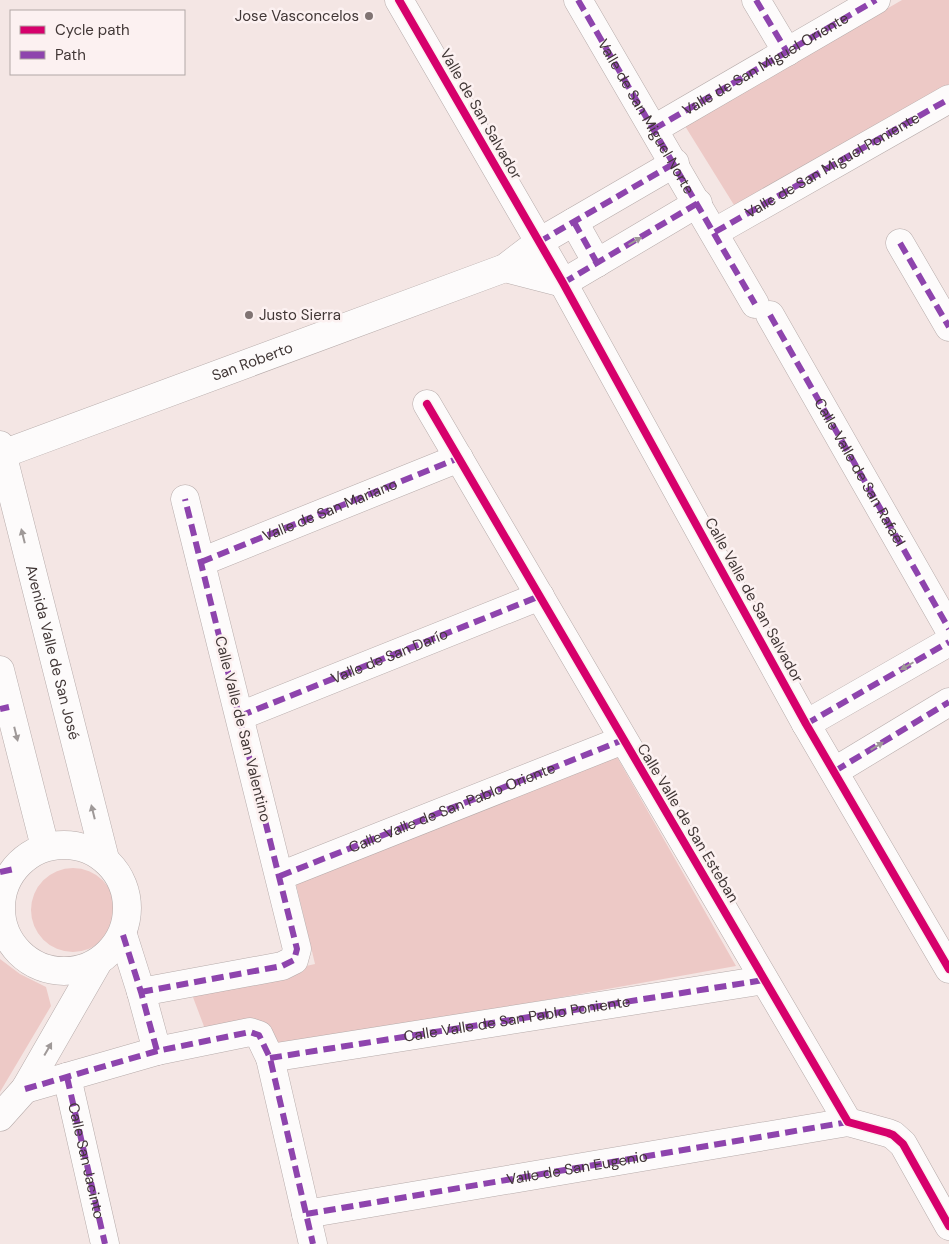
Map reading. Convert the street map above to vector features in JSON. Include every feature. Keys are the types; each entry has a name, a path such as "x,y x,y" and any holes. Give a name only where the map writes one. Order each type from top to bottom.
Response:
{"street":[{"name":"Valle de San Salvador","path":"399,0 539,242"},
{"name":"Valle de San Miguel Norte","path":"578,0 762,310"},
{"path":"756,0 787,52"},
{"name":"Valle de San Miguel Oriente","path":"654,129 876,0"},
{"name":"Valle de San Miguel Poniente","path":"715,232 949,99"},
{"name":"San Roberto","path":"1,452 505,268 539,242 675,163"},
{"path":"505,268 563,283 698,204"},
{"path":"574,222 597,263"},
{"name":"Calle Valle de San Salvador","path":"539,242 806,724 949,969"},
{"path":"900,243 949,327"},
{"name":"Calle Valle de San Rafaél","path":"762,310 949,629"},
{"name":"Calle Valle de San Esteban","path":"427,404 848,1122"},
{"name":"Avenida Valle de San José","path":"1,452 105,859"},
{"name":"Valle de San Mariano","path":"201,562 459,458"},
{"name":"Calle Valle de San Valentino","path":"141,992 282,966 294,960 298,950 185,498"},
{"name":"Valle de San Darío","path":"240,716 540,596"},
{"path":"806,724 949,642"},
{"path":"0,670 4,708 45,847"},
{"path":"835,771 949,702"},
{"name":"Calle Valle de San Pablo Oriente","path":"280,876 623,740"},
{"path":"60,844 76,846 91,851 105,859 119,876 127,898 127,920 123,935 109,953 98,962 75,970 52,970 30,962 13,946 3,924 1,902 6,884 7,870 45,847 60,844"},
{"path":"123,935 157,1052"},
{"path":"0,1117 25,1089 98,962"},
{"name":"Calle Valle de San Pablo Poniente","path":"25,1089 157,1052 250,1032 264,1047 764,980"},
{"path":"264,1047 313,1244"},
{"name":"Calle San Jacinto","path":"67,1077 105,1244"},
{"path":"848,1122 893,1135 903,1144 949,1226"},
{"name":"Valle de San Eugenio","path":"306,1214 848,1122"}],"shaded area":[{"path":"902,0 949,0 949,84 734,205 685,126"},
{"path":"617,757 736,966 271,1049 205,1029 191,992 315,964 295,880"},
{"path":"73,868 89,871 103,880 112,894 115,910 112,926 103,940 89,949 73,952 57,949 43,940 34,926 31,910 34,894 43,880 57,871"},
{"path":"0,959 20,974 46,987 51,1006 0,1092"}],"marked path":[{"path":"578,0 755,304"},
{"path":"756,0 787,52"},
{"path":"654,129 876,0"},
{"path":"715,232 949,99"},
{"path":"539,242 675,163"},
{"path":"563,283 698,203"},
{"path":"574,222 597,263"},
{"path":"900,243 949,327"},
{"path":"770,315 949,629"},
{"path":"201,562 459,458"},
{"path":"141,992 282,966 294,960 297,949 185,499"},
{"path":"240,716 540,596"},
{"path":"806,724 949,642"},
{"path":"835,771 949,702"},
{"path":"0,709 9,707"},
{"path":"280,876 623,740"},
{"path":"0,872 14,869"},
{"path":"123,935 157,1051"},
{"path":"270,1058 764,980"},
{"path":"25,1089 157,1051 250,1032 259,1035 270,1058 313,1244"},
{"path":"67,1077 105,1244"},
{"path":"306,1214 848,1122"}],"cycle path":[{"path":"399,0 563,283 806,724 949,969"},
{"path":"427,404 848,1122 888,1133 903,1144 949,1226"}],"place":[{"name":"Jose Vasconcelos","path":"369,16"},
{"name":"Justo Sierra","path":"249,315"}]}
